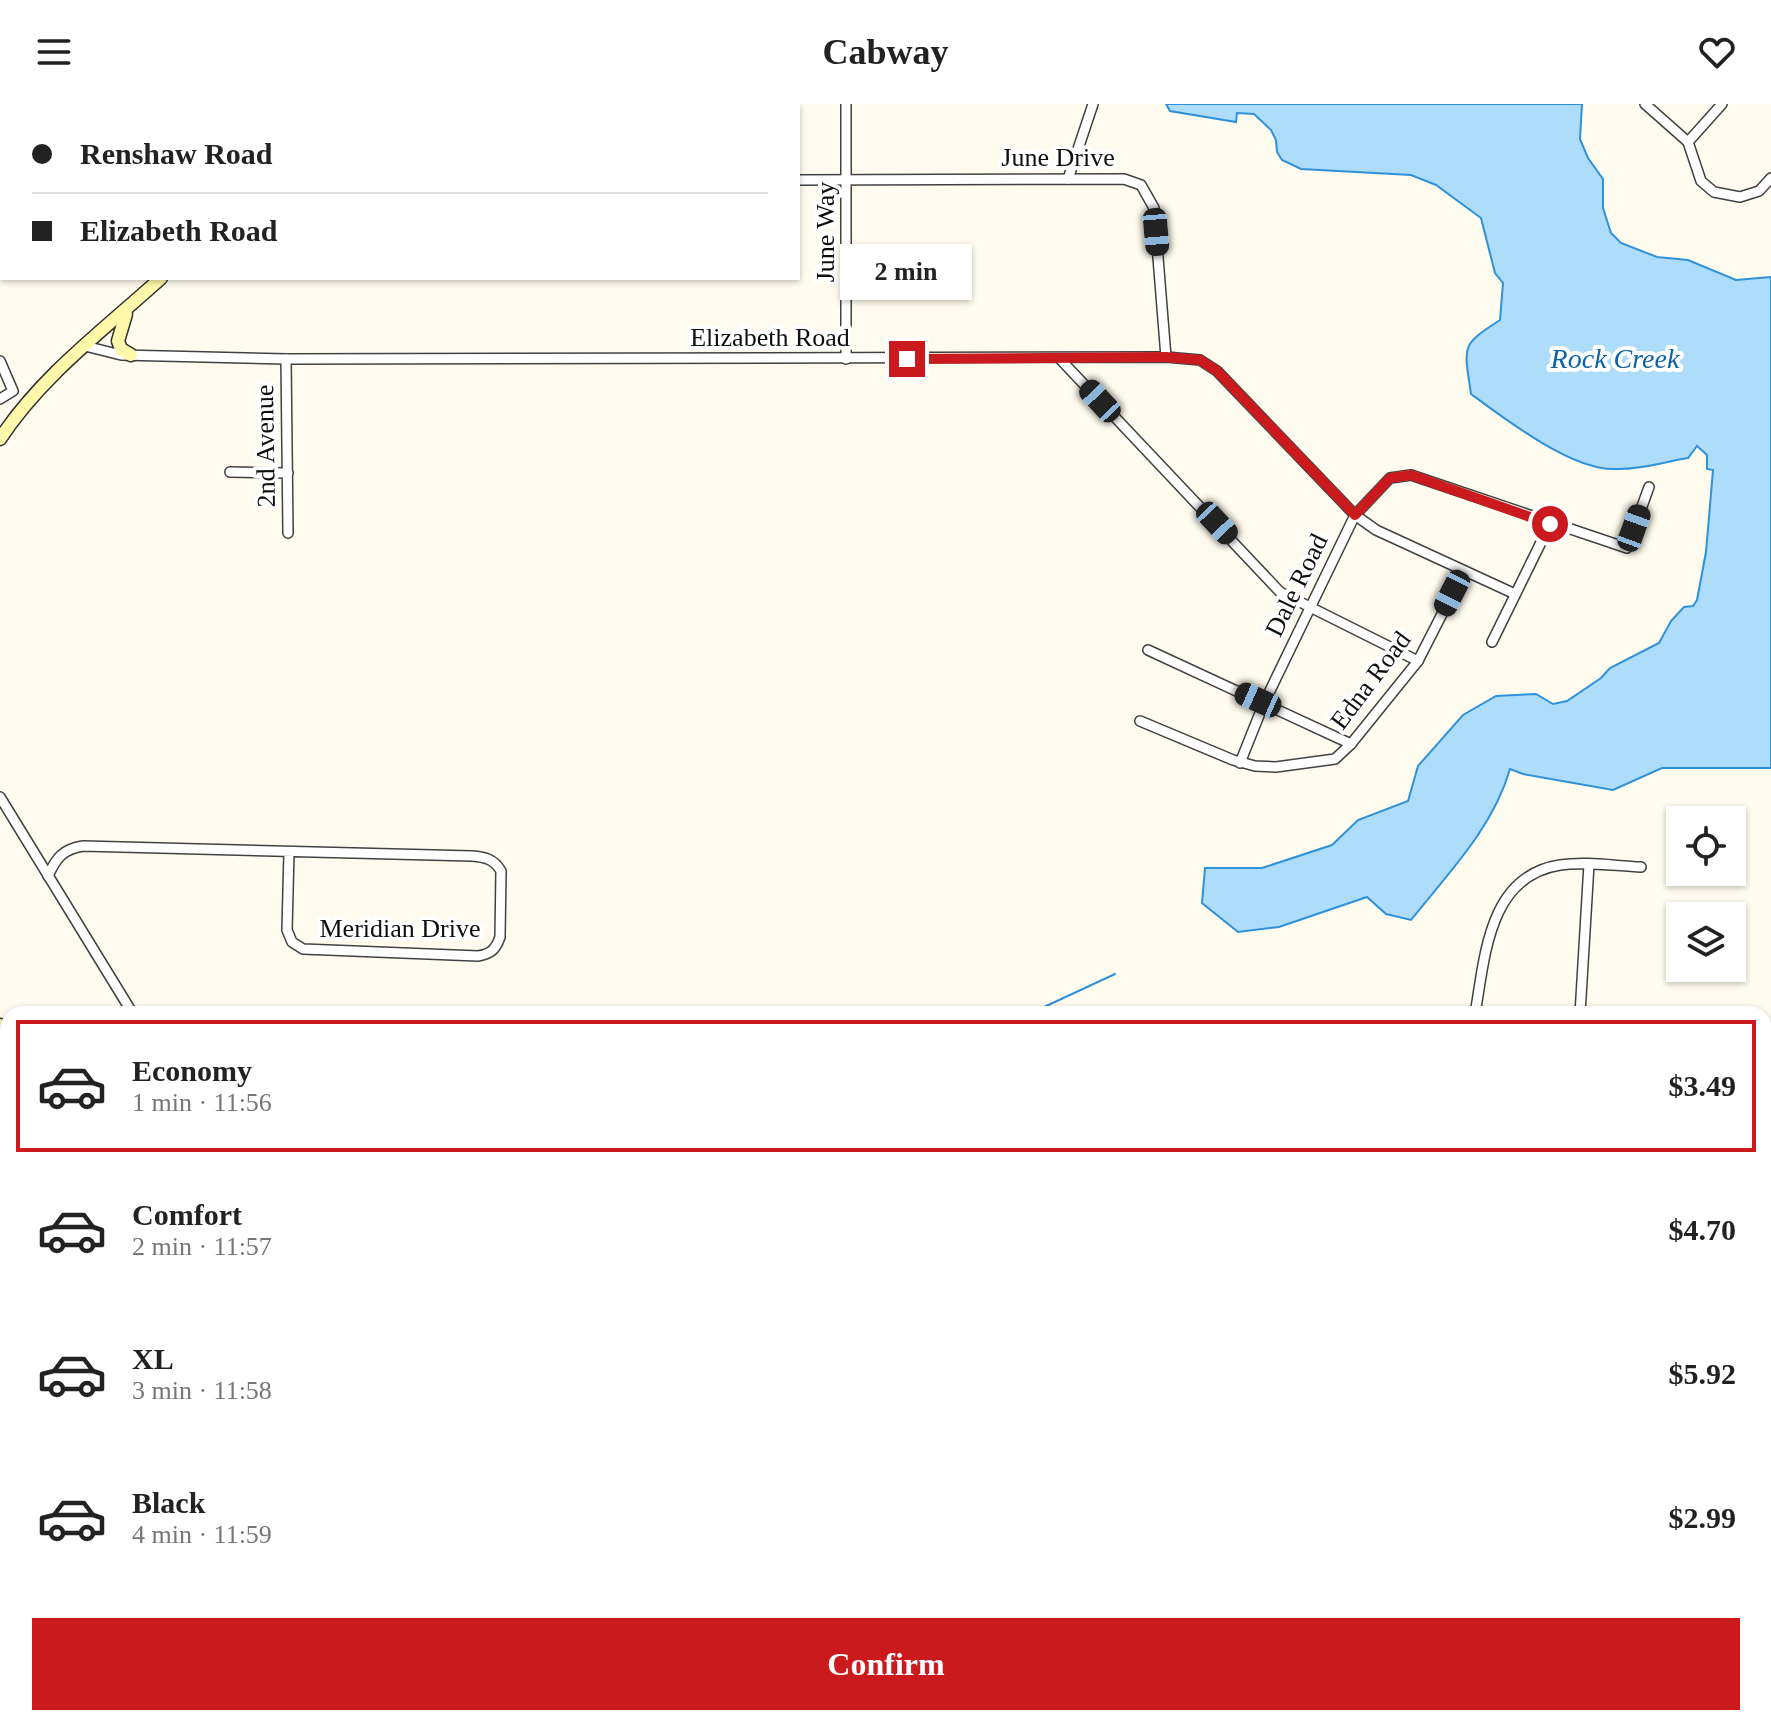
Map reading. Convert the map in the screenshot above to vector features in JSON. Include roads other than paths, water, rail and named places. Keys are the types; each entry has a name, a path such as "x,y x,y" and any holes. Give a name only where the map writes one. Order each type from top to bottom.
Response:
{"main road":[{"path":"0,439 11,423 85,346 159,280"},
{"path":"130,307 118,341 121,349 131,355"}],"street":[{"name":"June Way","path":"846,104 846,359"},
{"path":"1068,179 1093,104"},
{"path":"1645,104 1688,142 1701,181 1714,192 1740,197 1759,191 1771,178"},
{"path":"1688,142 1722,104"},
{"name":"June Drive","path":"800,180 1124,179 1141,185 1154,208 1166,357"},
{"name":"Elizabeth Road","path":"85,346 113,354 286,359 1191,358 1208,363 1355,515 1376,530 1515,594"},
{"name":"2nd Avenue","path":"286,359 288,533"},
{"path":"1060,359 1280,592 1418,661"},
{"path":"0,361 13,391 0,399"},
{"path":"230,472 288,473"},
{"name":"Dale Road","path":"1240,763 1264,703 1355,515 1390,478 1411,475 1627,548 1649,487"},
{"path":"1492,642 1550,524"},
{"name":"Edna Road","path":"1140,721 1240,763 1268,768 1328,761 1342,754 1351,744 1418,661 1464,571"},
{"path":"1148,650 1351,744"},
{"path":"0,797 128,1006"},
{"name":"Meridian Drive","path":"48,876 60,855 70,848 83,846 472,856 490,859 497,864 502,879 497,946 486,955 478,956 303,949 292,942 287,930 289,852"},
{"path":"1580,1006 1589,864"},
{"path":"1477,1006 1492,925 1508,894 1522,880 1560,865 1641,867"}],"water":[{"name":"Rock Creek","path":"1166,104 1582,104 1580,139 1588,158 1603,179 1603,208 1611,233 1621,243 1657,257 1688,260 1736,280 1771,277 1771,768 1662,768 1613,790 1510,769 1493,811 1481,830 1411,920 1386,914 1367,897 1279,927 1238,932 1202,903 1205,868 1262,868 1332,845 1358,820 1408,801 1418,766 1463,715 1496,696 1536,694 1553,704 1567,701 1601,678 1610,668 1659,643 1671,621 1684,607 1693,606 1697,600 1706,552 1713,470 1707,469 1707,455 1697,446 1688,458 1632,468 1596,467 1577,461 1539,441 1471,394 1468,348 1471,342 1500,320 1503,283 1495,273 1481,218 1436,185 1411,175 1301,169 1282,160 1271,130 1254,114 1237,113 1236,122 1170,111"}],"waterway":[{"path":"1046,1006 1115,974"}]}
